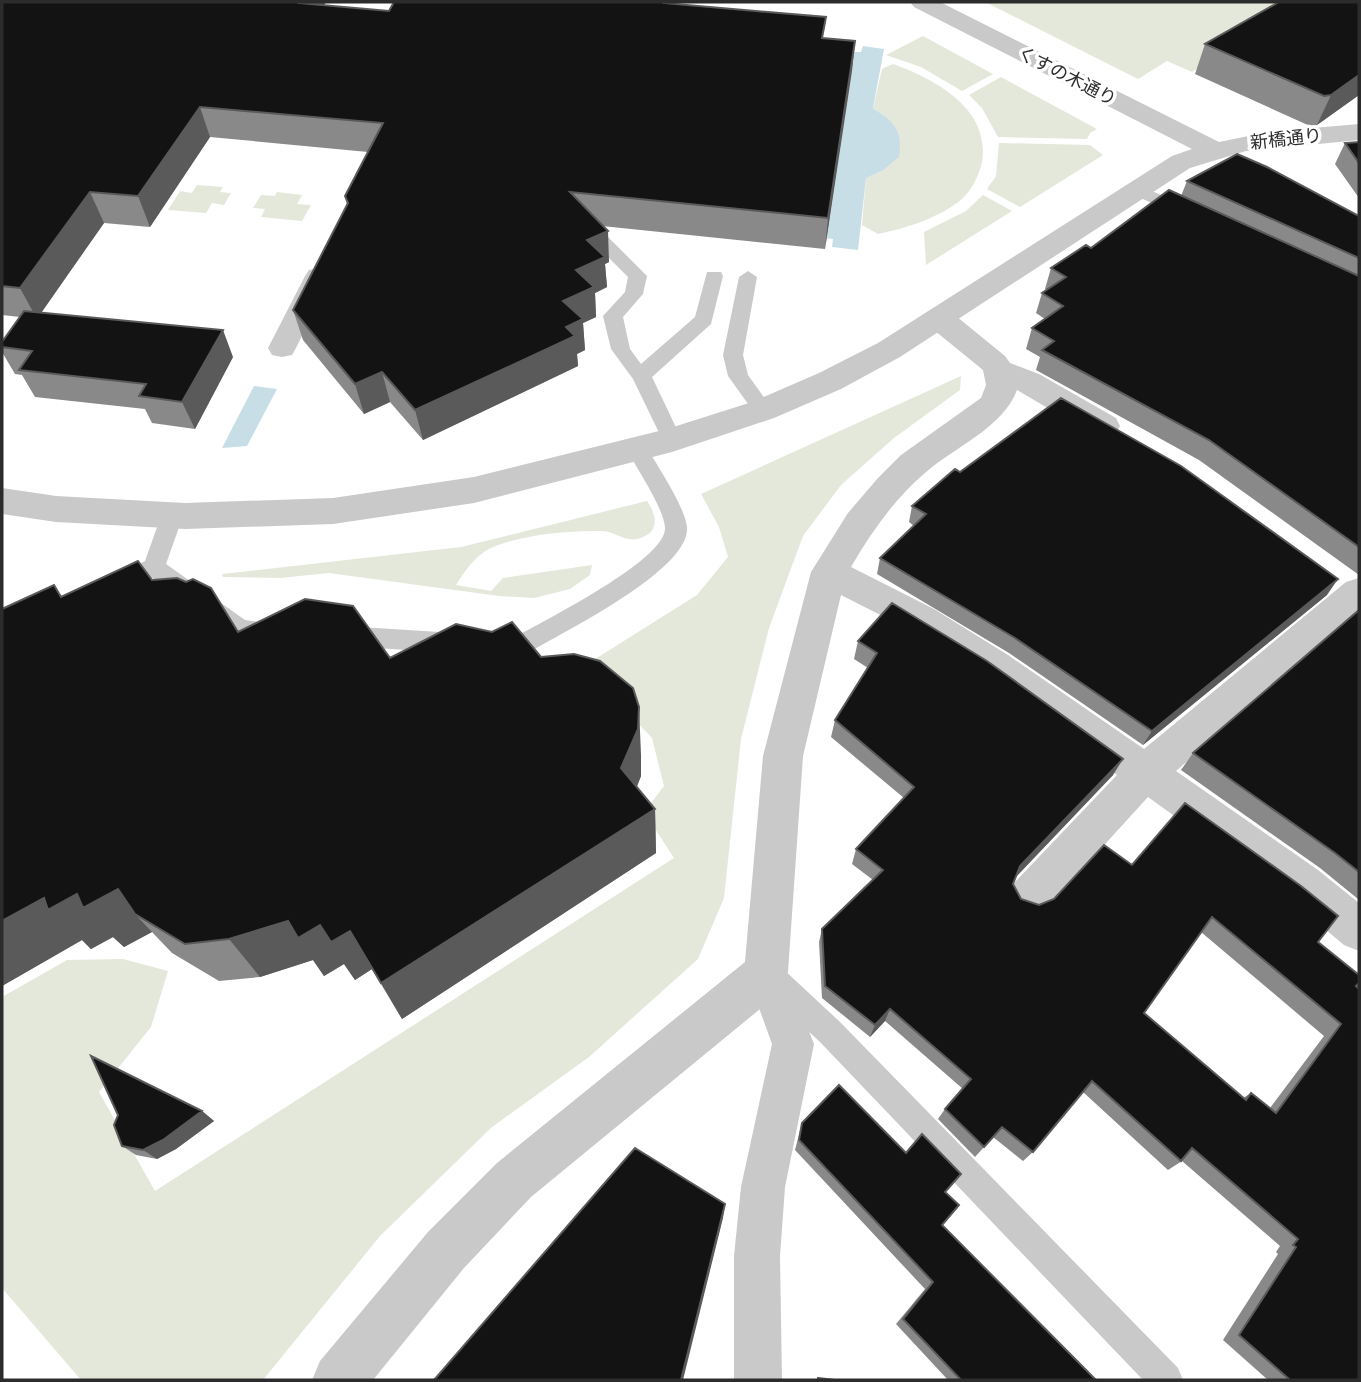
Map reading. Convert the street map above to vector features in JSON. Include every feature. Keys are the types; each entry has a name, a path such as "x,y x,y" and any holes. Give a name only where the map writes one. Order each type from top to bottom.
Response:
{"street":[{"name":"くすの木通り","path":"922,2 1246,166"},
{"name":"新橋通り","path":"2,501 57,509 172,516 333,511 474,490 638,450 763,410 830,381 940,320 1181,162 1213,149 1263,140 1359,132"},
{"path":"282,348 329,256"},
{"path":"940,320 974,345 1000,371 1028,382 1133,442"},
{"path":"758,1380 757,1256 763,1187 793,1044 765,972 783,756 829,572 860,522 890,487 913,464 992,406 1000,395 1003,384 1000,371"},
{"path":"829,572 921,620 995,666 1303,884 1359,930"},
{"path":"1029,897 1146,772 1352,590"},
{"path":"339,1380 446,1250 514,1180 744,993 765,972"}],"lane":[{"path":"1138,190 1200,219"},
{"path":"595,234 638,276 634,294 613,316 617,345 625,360 641,376 673,440"},
{"path":"641,376 704,320 714,276"},
{"path":"748,277 733,355 738,376 763,410"},
{"path":"324,635 518,647 641,575 672,546 676,528 671,512 638,450"},
{"path":"119,583 154,567 172,516"},
{"path":"154,567 240,629 296,633"},
{"path":"765,972 830,1032 1166,1380"}],"shaded area":[{"path":"985,2 1289,2 1297,5 1192,72 1167,61 1138,79"},
{"path":"923,36 993,74 962,91 921,67 886,55"},
{"path":"893,64 942,88 969,112 978,126 982,162 972,187 953,206 922,221 878,234 862,225 866,178 882,171 884,115 873,108 882,69"},
{"path":"1001,77 1097,129 1090,133 1087,139 998,137 982,108 969,95"},
{"path":"999,143 1090,145 1103,155 1020,207 987,189 996,176"},
{"path":"197,185 223,187 220,192 231,193 224,205 212,203 206,213 168,210 180,191 192,193"},
{"path":"277,192 302,195 297,204 311,205 302,221 261,217 265,209 253,208 261,195 275,196"},
{"path":"983,195 1012,211 926,265 924,232 966,211"},
{"path":"961,376 960,390 894,438 841,485 803,536 769,628 741,739 724,898 698,959 589,1057 492,1127 380,1236 263,1380 81,1380 2,1288 2,997 67,960 123,959 168,971 151,1027 99,1092 155,1191 674,858 644,812 664,786 652,738 630,715 557,683 697,595 728,557 719,527 701,494"},
{"path":"647,501 655,521 652,530 643,537 626,539 607,532 588,531 544,534 514,540 484,552 470,565 456,585 491,591 503,578 592,565 590,575 570,589 534,598 499,596 329,573 280,578 223,577 222,574 461,547"}],"water":[{"path":"863,46 884,49 873,108 896,128 900,148 899,157 882,171 866,178 858,250 832,247 833,239 822,238 830,213 852,52 861,52"},
{"path":"254,386 277,389 247,446 222,448"}],"building":[{"path":"2,2 300,2 389,11 394,2 665,2 826,17 822,38 855,41 828,218 570,192 608,231 587,240 605,257 576,270 594,287 563,301 583,319 566,327 575,336 415,410 382,372 355,384 293,310 348,203 345,196 383,123 200,107 138,196 90,192 20,288 2,286"},
{"path":"1279,2 1359,2 1359,75 1331,95 1324,96 1205,44"},
{"path":"1359,142 1359,163 1345,143"},
{"path":"1237,154 1359,216 1359,258 1187,181"},
{"path":"1169,190 1359,276 1359,547 1209,440 1042,350 1054,341 1032,328 1063,306 1042,293 1066,277 1051,268 1086,245 1091,248"},
{"path":"24,311 223,330 182,402 139,396 146,384 19,370 32,351 2,347 2,342"},
{"path":"1061,398 1181,466 1338,579 1152,731 1015,638 880,558 926,514 912,506 955,469 960,472"},
{"path":"138,561 152,580 177,578 186,582 193,579 211,588 238,632 305,599 353,606 390,658 456,624 492,632 512,622 541,657 574,654 600,661 633,688 639,707 638,729 621,768 655,809 381,983 350,931 331,942 320,925 298,938 288,921 229,939 185,944 135,914 118,889 83,908 77,894 48,910 44,898 2,921 2,609 54,585 61,597"},
{"path":"892,603 987,661 1123,759 1020,866 1013,884 1021,899 1039,905 1054,899 1104,845 1132,865 1185,803 1301,886 1338,916 1318,942 1359,975 1359,983 1356,986 1359,989 1359,1380 1290,1380 1239,1335 1296,1247 1293,1245 1298,1239 1192,1148 1181,1161 1092,1081 1033,1152 1002,1127 984,1147 945,1109 971,1079 890,1009 875,1025 825,986 822,929 883,870 856,849 914,787 835,720 877,653 858,641","holes":["1212,917 1341,1024 1276,1113 1251,1093 1246,1100 1144,1013"]},
{"path":"1359,610 1359,872 1193,753"},
{"path":"91,1056 202,1111 163,1140 143,1150 122,1146 114,1125 118,1115"},
{"path":"839,1085 906,1153 922,1134 961,1174 945,1192 959,1205 942,1225 1096,1380 961,1380 903,1319 933,1282 799,1140 802,1123"},
{"path":"635,1148 725,1204 681,1380 434,1380"}]}
